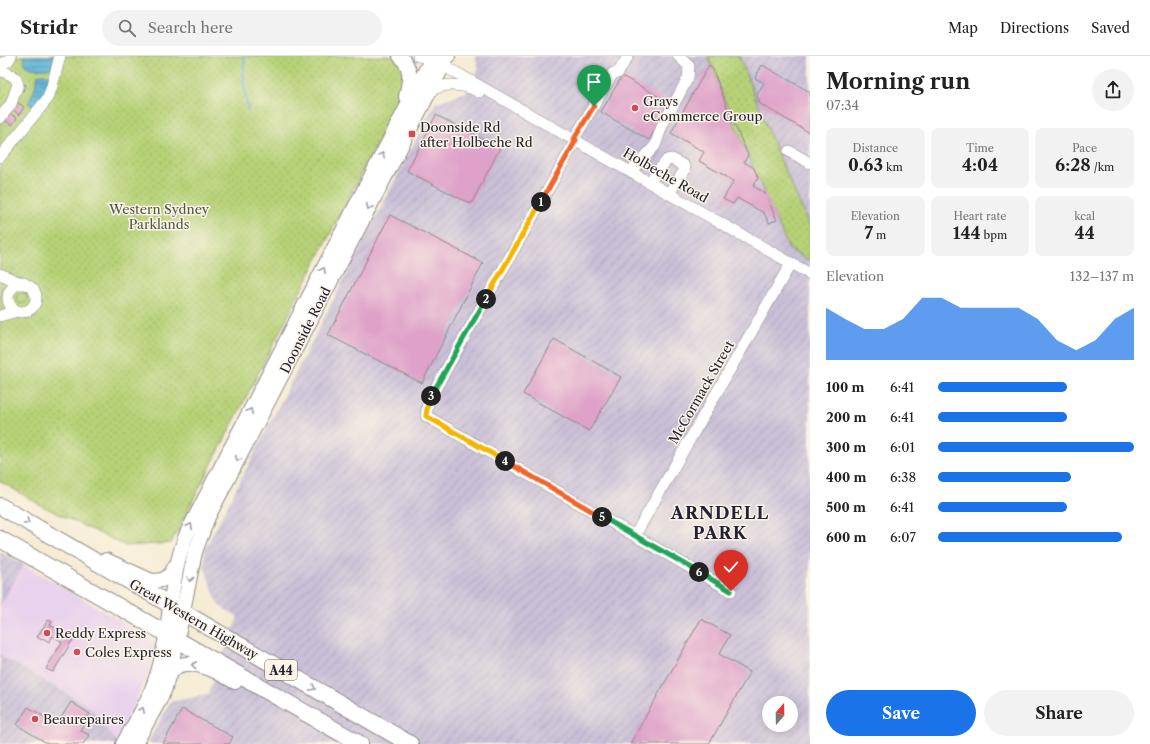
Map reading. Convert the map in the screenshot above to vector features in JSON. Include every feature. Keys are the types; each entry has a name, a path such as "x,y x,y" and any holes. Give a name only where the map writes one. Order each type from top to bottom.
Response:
{"highway":[{"name":"Great Western Highway","path":"0,506 410,744"},
{"name":"Great Western Highway","path":"0,539 360,744"}],"main road":[{"path":"400,56 407,64 410,75 403,113"},
{"name":"Doonside Road","path":"177,608 177,563 187,533 432,58"},
{"name":"Doonside Road","path":"177,608 208,517 430,91 432,58"},
{"path":"54,537 152,581 168,578 177,563"},
{"path":"123,744 147,701 171,637 177,608"},
{"path":"135,744 160,700 169,675 171,637"},
{"path":"169,675 181,665 200,666 217,672 246,688 269,693"}],"street":[{"path":"0,118 11,104 18,84 16,78 0,69 11,56"},
{"path":"0,157 48,98 60,56"},
{"path":"628,56 618,73 613,73 430,398 426,416 731,591"},
{"path":"631,171 654,146 662,126 688,78 689,66 678,56"},
{"name":"Holbeche Road","path":"432,58 810,274"},
{"name":"Holbeche Road","path":"430,91 444,85 466,86 490,98 508,102"},
{"path":"789,151 810,163"},
{"path":"649,182 667,160 672,160 684,166 685,170 670,193"},
{"name":"McCormack Street","path":"635,535 791,263"},
{"path":"0,274 16,281 24,283 29,285 33,289 36,294 34,305 28,311 23,312 13,309 4,297 14,285 24,283"},
{"path":"0,316 17,311"}],"shaded area":[{"path":"475,56 708,56 789,249 810,261 810,744 147,744 170,702 208,694 238,617 218,605 204,566 205,549 435,103 466,92 479,69"},
{"path":"739,56 810,56 810,227 774,145"},
{"path":"0,551 24,565 0,606"},
{"name":"Coles Express","path":"24,565 148,637 154,645 151,667 117,742 91,708 0,655 0,606"},
{"path":"0,655 91,708 117,742 116,744 0,744"}],"green space":[{"name":"Western Sydney Parklands","path":"0,56 404,56 402,83 393,112 171,543 126,546 42,506 0,481"},
{"path":"708,56 739,56 774,145 810,227 810,261 789,249 728,109"},
{"path":"22,292 26,294 28,298 26,302 22,304 18,302 16,298 18,294"}],"water":[{"path":"24,56 55,56 51,68 41,69 25,65"},
{"path":"44,74 50,76 45,93 33,107 28,103 34,91 38,75"}],"building":[{"path":"709,65 712,67 728,110 748,155 744,162 754,168 758,178 753,186 765,193 777,220 769,223 764,213 737,198 733,204 723,199 734,181 699,161 704,152 671,133"},
{"path":"762,65 810,92 810,133 760,104 757,95 764,83 755,78"},
{"name":"Grays eCommerce Group","path":"622,76 670,103 649,140 601,112"},
{"path":"20,82 26,85 23,91 17,88"},
{"path":"10,97 24,107 19,115 12,109 9,113 17,118 12,125 0,117"},
{"path":"436,115 500,148 471,204 407,171"},
{"path":"390,215 483,263 422,383 328,335"},
{"path":"554,339 621,377 589,431 523,394"},
{"path":"701,619 730,635 719,654 750,672 709,744 630,744"},
{"path":"48,620 52,622 50,625 67,634 75,636 53,672 46,669 62,642 53,636 49,642 43,638 42,640 37,637"},
{"name":"Beaurepaires","path":"71,702 90,714 80,730 89,735 83,744 48,744 17,725 28,707 57,724"},
{"path":"182,709 233,737 229,744 163,744"}],"waterway":[{"path":"246,56 243,76 248,111"}],"place":[{"name":"Grays eCommerce Group","path":"635,108"},
{"name":"Doonside Rd after Holbeche Rd","path":"412,134"},
{"name":"Reddy Express","path":"47,633"},
{"name":"Coles Express","path":"77,652"},
{"name":"Beaurepaires","path":"35,719"}],"district":[{"name":"ARNDELL PARK","path":"720,523"}],"route":[{"path":"594,106 574,139 576,140 430,398 426,416 731,591"}]}
